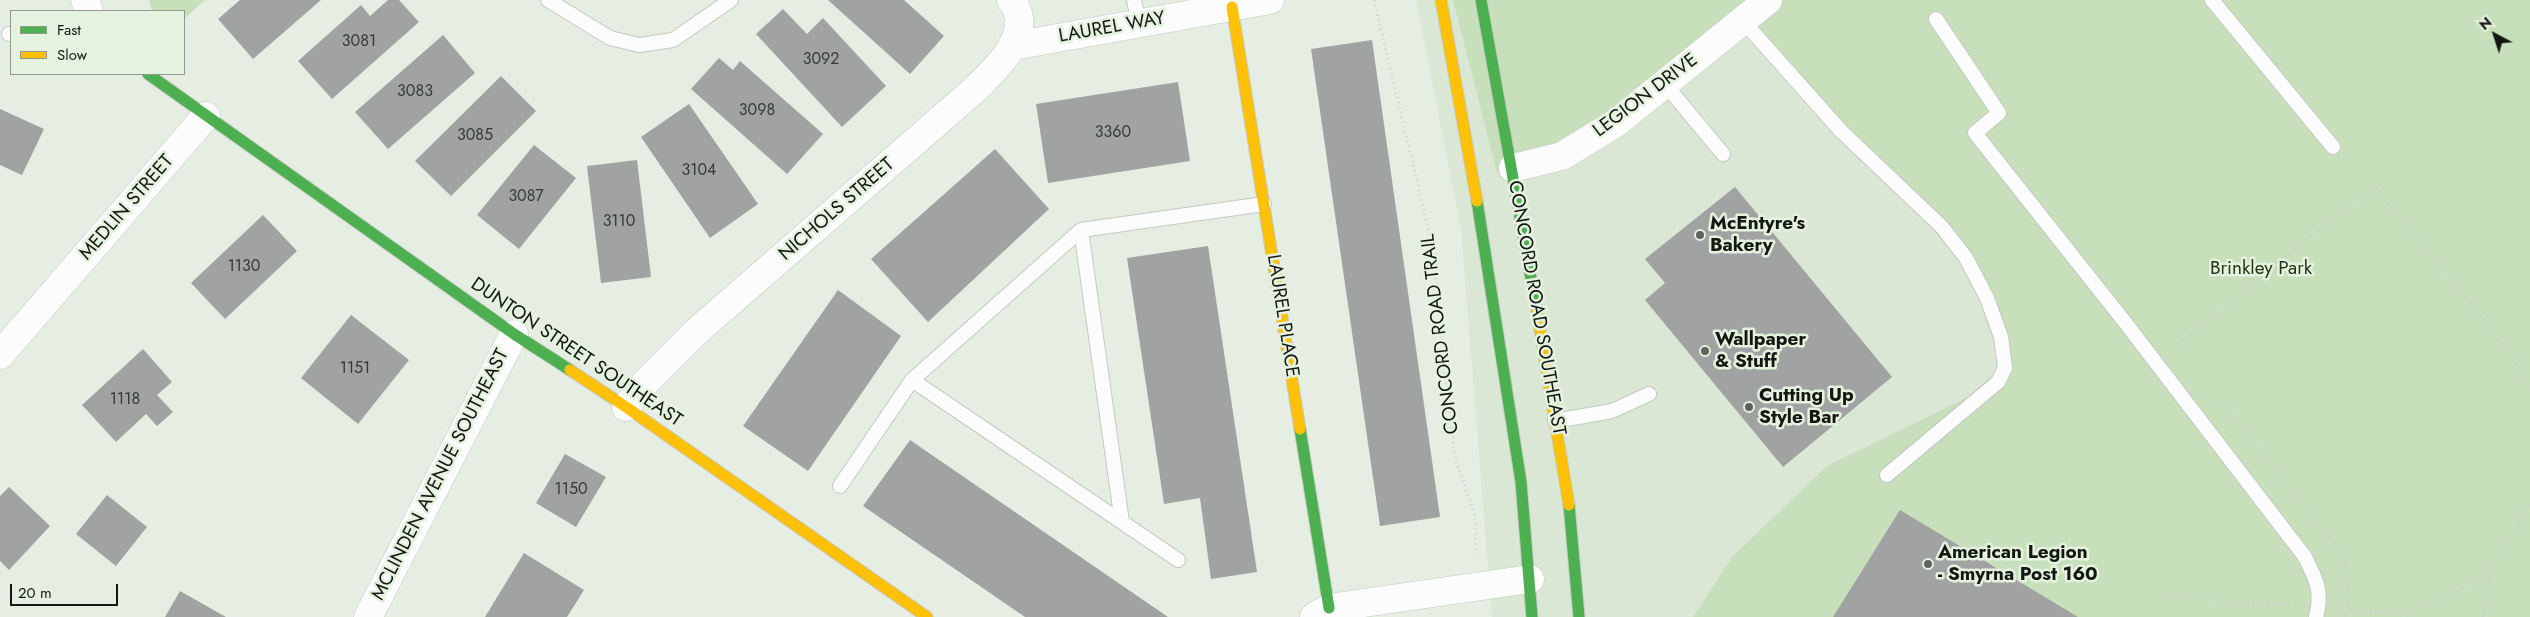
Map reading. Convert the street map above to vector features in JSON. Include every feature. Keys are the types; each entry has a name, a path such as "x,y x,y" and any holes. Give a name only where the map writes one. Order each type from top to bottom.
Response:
{"street":[{"name":"NICHOLS STREET","path":"626,407 648,381 697,331 972,92 1002,63 1013,46 1018,24 1016,6 1011,0"},
{"name":"LAUREL WAY","path":"1013,46 1137,12 1232,7 1270,0"},
{"name":"CONCORD ROAD SOUTHEAST","path":"1441,0 1468,146 1519,473 1532,617"},
{"name":"CONCORD ROAD SOUTHEAST","path":"1481,0 1513,168 1569,503 1579,617"},
{"name":"LEGION DRIVE","path":"1513,168 1562,156 1616,123 1768,0"},
{"name":"LAUREL PLACE","path":"1232,7 1264,204 1321,612"},
{"path":"149,75 206,116"},
{"name":"DUNTON STREET SOUTHEAST","path":"206,116 514,334 626,407 927,617"},
{"name":"MEDLIN STREET","path":"0,355 206,116"},
{"name":"MCLINDEN AVENUE SOUTHEAST","path":"368,617 514,334"},
{"path":"1321,612 1530,579"}],"lane":[{"path":"548,0 610,38 639,45 673,40 731,0"},
{"path":"2212,0 2333,148"},
{"path":"1936,19 1999,113 1975,133 2300,551 2318,583 2319,607 2316,617"},
{"path":"1743,21 1840,131 1942,227 1966,258 1987,298 2001,337 2005,368 1998,382 1887,475"},
{"path":"1664,83 1723,154"},
{"path":"840,486 912,380 1081,230 1264,204"},
{"path":"1081,230 1122,522"},
{"path":"912,380 1178,560"},
{"path":"1555,421 1612,412 1649,394"}],"path":[{"name":"CONCORD ROAD TRAIL","path":"1374,0 1434,253 1442,347 1455,456 1475,516 1476,551"},
{"path":"2183,354 2177,346 2374,185 2510,352 2530,389"},
{"path":"2220,399 2344,555 2349,574 2349,609 2346,617"},
{"path":"2349,609 2386,612 2409,610 2444,597 2472,582 2492,564 2515,530 2530,502"},
{"path":"2483,617 2492,564"},
{"path":"2168,597 2300,605"},
{"path":"2386,612 2404,617"}],"shaded area":[{"path":"1416,0 1457,0 1498,173 1562,156 1743,21 1942,227 2001,337 1998,382 1732,557 1693,617 1492,617 1461,229"}],"green space":[{"path":"149,0 205,0 185,18 185,10 152,10"},
{"name":"Brinkley Park","path":"1453,0 2530,0 2530,617 1693,617 1732,557 1827,466 1998,382 2005,368 1966,258 1743,21 1664,83 1513,168 1497,173"}],"building":[{"path":"240,0 321,0 253,59 218,19"},
{"path":"388,0 399,0 419,22 332,99 298,61 361,5 370,16"},
{"path":"828,0 904,0 944,36 910,74"},
{"path":"783,9 807,34 823,18 886,86 842,127 756,34"},
{"path":"443,35 475,73 388,149 355,112"},
{"path":"1372,40 1440,517 1380,526 1311,49"},
{"path":"719,58 733,70 740,61 823,134 787,174 691,89"},
{"path":"501,76 536,111 451,196 415,161"},
{"path":"1178,82 1190,161 1048,183 1036,104"},
{"path":"689,104 758,204 710,238 641,137"},
{"path":"0,109 44,129 22,175 0,165"},
{"path":"534,145 576,178 519,249 477,215"},
{"path":"995,149 1049,209 928,322 871,259"},
{"path":"637,160 651,277 601,283 587,166"},
{"path":"1735,187 1892,377 1783,467 1645,300 1665,283 1645,259"},
{"path":"263,215 297,251 225,319 191,283"},
{"path":"1208,246 1257,572 1211,579 1200,498 1164,504 1127,258"},
{"path":"838,290 901,336 808,471 743,426"},
{"path":"351,315 409,360 358,424 301,378"},
{"path":"143,349 172,382 157,395 173,412 157,426 146,414 116,442 82,405"},
{"path":"910,440 1168,617 1025,617 863,506"},
{"path":"565,454 606,477 576,527 536,503"},
{"path":"9,487 50,526 9,570 0,561 0,496"},
{"path":"107,495 147,527 116,566 76,534"},
{"name":"American Legion - Smyrna Post 160","path":"1900,510 2078,617 1833,617"},
{"path":"524,553 584,590 567,617 485,617"},
{"path":"180,591 226,617 165,617"}],"traffic: fast":[{"path":"1481,0 1536,306"},
{"path":"149,75 514,334 570,370"},
{"path":"1477,201 1521,482 1532,617"},
{"path":"1300,429 1329,608"},
{"path":"1569,505 1579,617"}],"traffic: slow":[{"path":"1441,0 1477,201"},
{"path":"1232,7 1300,429"},
{"path":"1536,306 1569,505"},
{"path":"570,370 927,617"}],"place":[{"name":"McEntyre's Bakery","path":"1700,235"},
{"name":"Wallpaper & Stuff","path":"1705,351"},
{"name":"Cutting Up Style Bar","path":"1749,407"},
{"name":"American Legion - Smyrna Post 160","path":"1928,564"}]}
